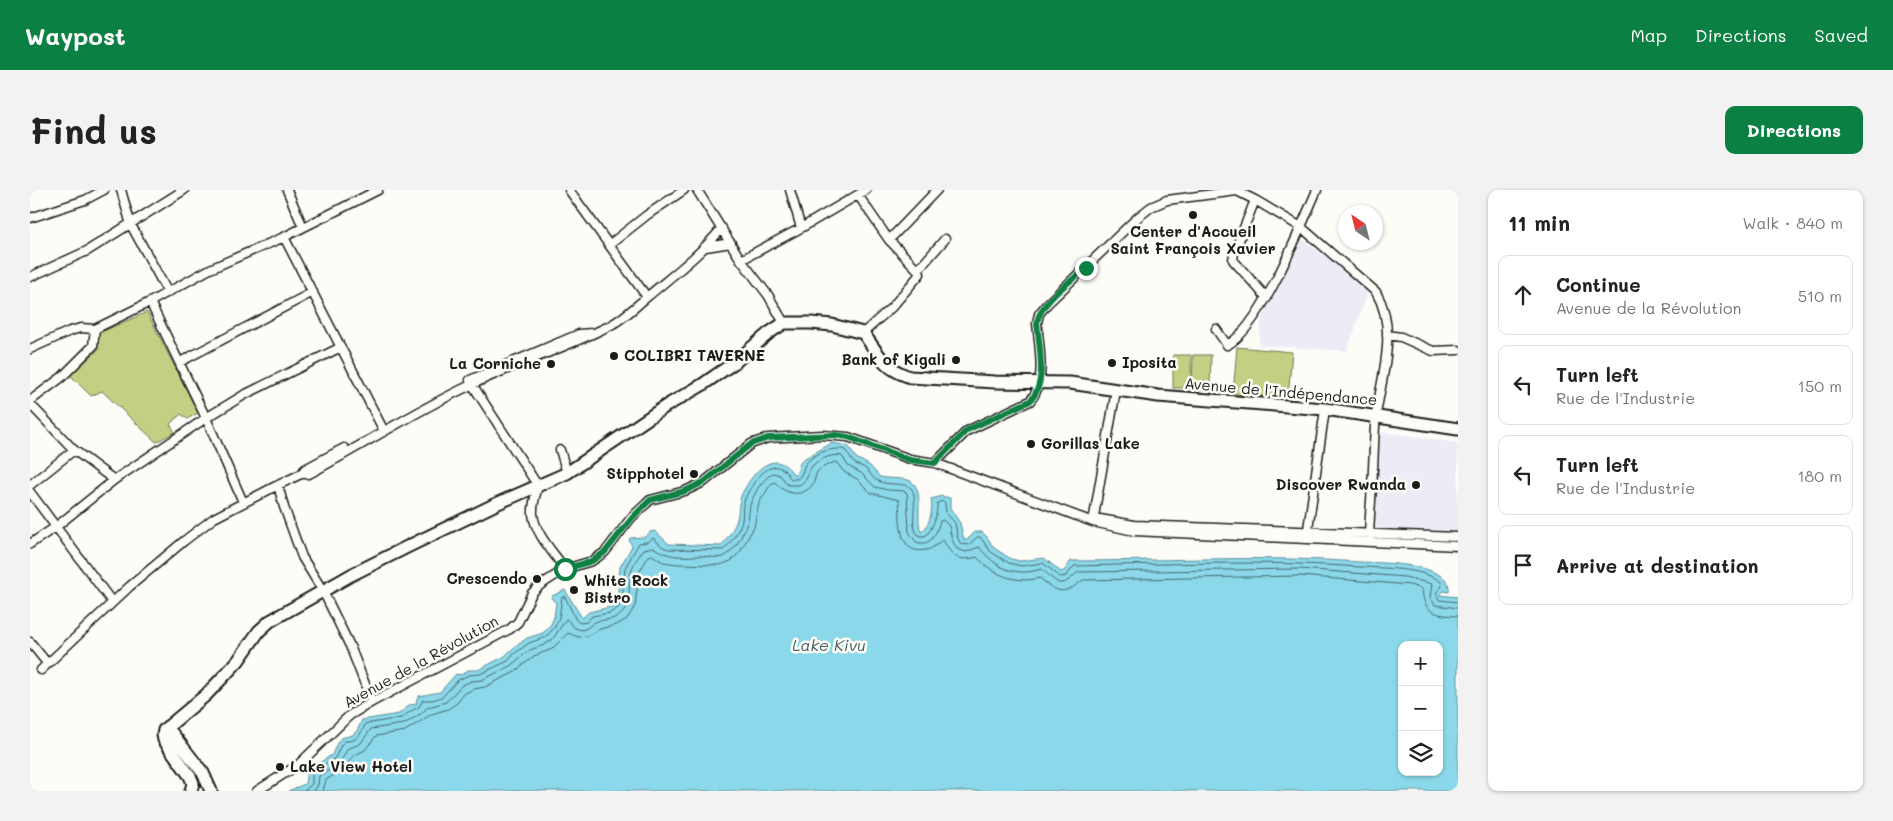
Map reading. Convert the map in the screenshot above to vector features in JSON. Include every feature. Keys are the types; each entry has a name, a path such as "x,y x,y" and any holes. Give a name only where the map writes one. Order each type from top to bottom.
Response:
{"highway":[{"path":"191,791 193,783 190,776 164,740 163,734 167,727 206,695 238,661 258,631 270,622 323,591 468,517 567,473 666,406 702,385 735,362 784,323 832,325 863,333"},
{"name":"Avenue de l'Indépendance","path":"863,333 887,366 898,373 910,377 995,382 1070,383 1210,401 1268,403 1325,409 1458,429"},
{"path":"167,727 203,773 211,791"}],"street":[{"path":"30,218 85,200 104,190"},
{"path":"121,190 131,224 167,291"},
{"path":"30,277 66,262 184,190"},
{"path":"287,190 304,227"},
{"path":"30,349 70,331 81,328 95,329 150,302 210,269 284,237 378,190"},
{"path":"569,190 646,298"},
{"path":"609,245 647,215 684,190"},
{"path":"697,190 741,260 768,295 784,323"},
{"path":"790,190 800,228"},
{"path":"741,260 866,190"},
{"path":"889,240 936,190"},
{"path":"935,463 967,430 1030,401 1035,396 1041,382 1037,322 1039,314 1047,304 1150,207 1167,200 1237,190 1301,227 1376,292 1381,300 1387,319 1387,335 1382,388 1376,416 1369,542"},
{"path":"1216,329 1223,342 1227,345 1238,338 1267,298 1317,190"},
{"path":"858,195 889,240 920,274 892,307 863,333"},
{"path":"1255,200 1233,260 1267,298"},
{"path":"40,670 112,602 214,518 301,474 309,474 332,458 383,429 471,382 545,350 586,338 592,333 619,320 706,247 722,228"},
{"path":"284,237 383,429"},
{"path":"918,270 945,239"},
{"path":"706,247 731,243"},
{"path":"180,362 312,292"},
{"path":"150,302 180,362 243,502"},
{"path":"95,329 93,346 62,377 30,403 74,450 114,480"},
{"path":"1387,335 1401,337 1433,351 1458,350"},
{"path":"30,544 57,526 114,480 206,418 244,395 341,347"},
{"path":"471,382 538,486 533,512 538,531 565,569"},
{"path":"1091,520 1116,390"},
{"path":"1307,535 1325,409"},
{"name":"Avenue de la Révolution","path":"256,791 298,765 350,715 510,629 518,622 532,593 538,586 565,569 592,561 605,552 632,518 650,500 685,491 704,482 742,450 760,439 836,435 848,437 910,460 935,463 1091,520 1113,525 1134,528 1307,535"},
{"path":"30,486 74,450"},
{"path":"560,450 567,473"},
{"path":"278,485 302,557 323,591 350,646 372,702"},
{"path":"30,492 112,602"},
{"path":"1307,535 1369,533 1458,538"},
{"path":"1307,535 1369,542 1458,546"},
{"path":"30,642 48,663"}],"shaded area":[{"path":"1302,239 1341,268 1368,292 1347,351 1259,345 1261,323 1269,299"},
{"name":"Discover Rwanda","path":"1375,431 1458,443 1458,531 1375,528"}],"green space":[{"path":"147,312 198,413 187,419 181,414 170,424 175,432 156,442 102,391 91,396 70,375 98,350 99,333"},
{"path":"1237,347 1292,352 1288,398 1233,394"},
{"path":"1173,355 1191,355 1191,388 1173,388"},
{"path":"1193,355 1211,355 1210,389 1192,388"}],"water":[{"name":"Lake Kivu","path":"832,443 848,446 856,458 869,465 880,477 905,479 913,483 918,495 919,526 921,532 927,526 930,517 931,499 942,496 950,498 950,508 960,523 964,540 967,540 975,532 982,532 994,548 1011,559 1020,561 1044,558 1061,572 1065,570 1071,561 1287,559 1390,563 1423,568 1433,572 1443,577 1448,585 1449,592 1444,591 1439,595 1458,597 1458,791 288,791 305,784 307,770 332,755 341,738 353,735 362,720 399,714 409,705 416,704 419,696 440,692 456,674 461,675 468,670 478,670 505,656 527,638 543,633 554,617 556,603 551,598 552,596 565,590 582,618 589,612 614,606 617,601 620,567 632,546 630,538 645,537 650,532 655,531 669,544 721,546 731,533 736,522 741,496 757,472 771,463 779,463 786,466 796,475 800,463 805,458"}],"place":[{"name":"Center d'Accueil Saint François Xavier","path":"1193,215"},
{"name":"COLIBRI TAVERNE","path":"614,356"},
{"name":"Bank of Kigali","path":"956,360"},
{"name":"Iposita","path":"1112,363"},
{"name":"La Corniche","path":"551,364"},
{"name":"Gorillas Lake","path":"1031,444"},
{"name":"Stipphotel","path":"694,474"},
{"name":"Discover Rwanda","path":"1416,485"},
{"name":"Crescendo","path":"537,579"},
{"name":"White Rock Bistro","path":"574,590"},
{"name":"Lake View Hotel","path":"280,767"}],"route":[{"path":"565,569 592,561 605,552 632,518 650,500 685,491 704,482 742,450 760,439 836,435 848,437 910,460 935,463 967,430 1030,401 1035,396 1041,382 1037,322 1039,314 1047,304 1086,268"}]}
